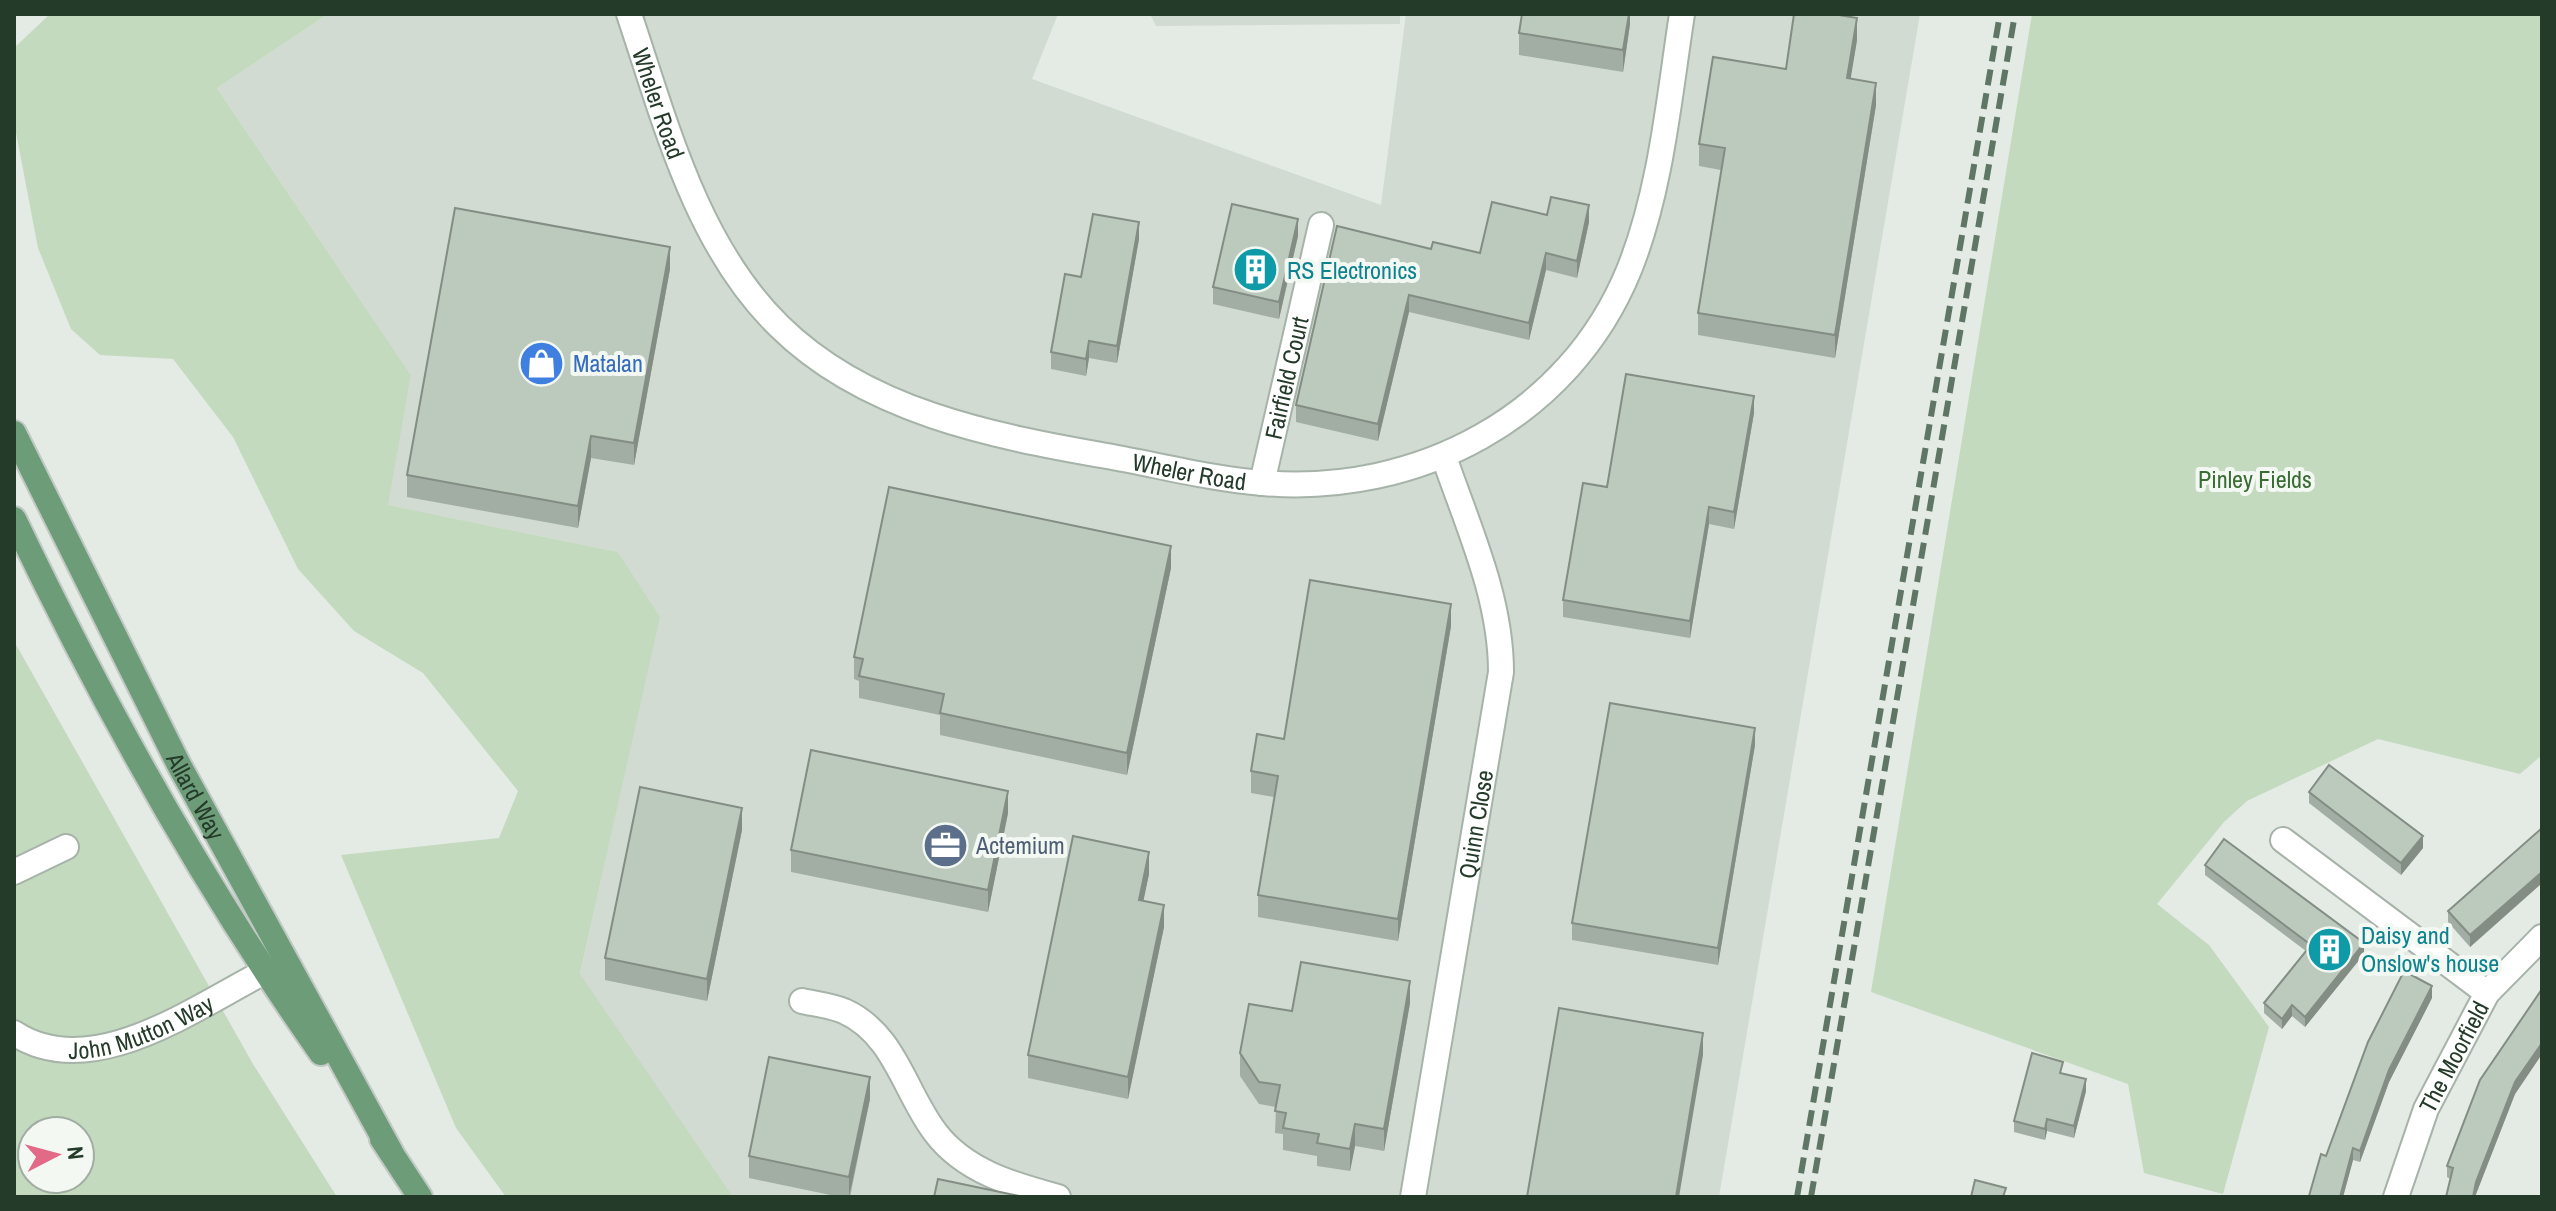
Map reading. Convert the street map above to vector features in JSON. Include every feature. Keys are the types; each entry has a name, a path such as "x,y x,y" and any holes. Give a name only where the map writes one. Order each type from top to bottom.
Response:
{"main road":[{"name":"Allard Way","path":"14,433 179,765 391,1152"},
{"name":"Allard Way","path":"14,519 144,775 198,869 264,972 420,1197"}],"street":[{"name":"Wheler Road","path":"629,14 676,151 705,219 738,276 779,326 827,364 877,393 942,419 1014,440 1262,483 1315,484 1368,478 1444,457 1511,420 1576,360 1628,272 1649,205 1682,14"},
{"name":"Fairfield Court","path":"1262,483 1321,225"},
{"name":"Quinn Close","path":"1413,1197 1501,672 1501,635 1494,602 1444,457"},
{"path":"2283,840 2487,993"},
{"path":"14,872 66,847"},
{"name":"The Moorfield","path":"2396,1197 2426,1109 2487,993 2542,937"},
{"name":"John Mutton Way","path":"14,1033 45,1048 67,1051 110,1046 264,972"},
{"path":"802,1001 843,1010 874,1029 935,1133 967,1162 1010,1184 1058,1197"}],"shaded area":[{"path":"328,14 1058,14 1032,79 1381,205 1406,14 1920,14 1719,1197 733,1197 727,1193 580,975 659,617 618,552 387,505 411,375 217,88"},
{"path":"1150,14 1400,14 1400,24 1156,26"}],"green space":[{"path":"50,14 328,14 217,88 411,375 388,505 618,552 660,617 580,974 733,1197 506,1197 456,1128 341,855 499,838 518,791 423,673 354,631 298,569 233,437 173,359 100,355 71,329 38,248 14,122 14,48"},
{"name":"Pinley Fields","path":"2032,14 2542,14 2542,755 2520,774 2378,739 2247,801 2224,822 2157,904 2209,945 2269,1027 2223,1194 2144,1173 2128,1084 1871,992"},
{"path":"14,641 253,1064 337,1197 14,1197"}],"building":[{"path":"1522,14 1629,14 1623,50 1519,33"},
{"path":"1794,14 1833,14 1857,18 1847,78 1876,83 1835,335 1698,313 1725,148 1699,144 1713,57 1786,69"},
{"path":"1551,197 1589,205 1577,261 1546,253 1529,323 1409,295 1378,424 1296,405 1337,226 1431,249 1433,242 1480,253 1492,202 1547,215"},
{"name":"RS Electronics","path":"1232,204 1298,219 1279,302 1213,287"},
{"name":"Matalan","path":"455,208 670,247 634,443 591,436 578,506 407,475"},
{"path":"1093,214 1139,222 1117,346 1089,341 1086,359 1051,352 1065,274 1081,277"},
{"path":"1626,374 1754,396 1734,512 1709,507 1690,621 1563,600 1583,483 1607,487"},
{"path":"889,487 1171,546 1127,753 940,713 944,694 859,676 863,659 854,657"},
{"path":"1310,580 1451,604 1398,919 1258,895 1278,776 1251,771 1257,734 1284,739"},
{"path":"1610,703 1755,728 1718,948 1572,923"},
{"path":"811,750 1008,791 988,890 791,850"},
{"path":"2329,765 2423,836 2401,863 2309,792"},
{"path":"640,787 742,808 707,979 605,958"},
{"path":"2542,828 2542,872 2470,935 2448,911"},
{"path":"1073,836 1149,852 1139,900 1164,905 1128,1077 1028,1055"},
{"path":"2224,839 2364,943 2305,1017 2292,1005 2282,1019 2264,1003 2311,945 2205,865"},
{"path":"1301,962 1410,981 1384,1129 1355,1124 1350,1149 1317,1143 1319,1134 1283,1128 1286,1113 1275,1111 1280,1085 1259,1082 1240,1053 1249,1004 1292,1011"},
{"path":"2404,971 2432,986 2389,1070 2360,1151 2353,1148 2340,1197 2309,1196 2321,1154 2326,1156 2368,1042"},
{"path":"2542,989 2542,1043 2515,1082 2473,1197 2446,1197 2453,1168 2447,1166 2480,1080"},
{"path":"1559,1008 1703,1033 1676,1197 1527,1197"},
{"path":"2032,1053 2063,1062 2060,1073 2086,1079 2074,1126 2047,1119 2045,1129 2014,1121"},
{"path":"769,1057 870,1077 849,1177 749,1156"},
{"path":"938,1179 1024,1197 934,1197"},
{"path":"1975,1180 2006,1188 2003,1197 1971,1197"}],"railway":[{"path":"1797,1197 2000,14"},
{"path":"1811,1197 2015,14"}],"place":[{"name":"RS Electronics","path":"1256,270"},
{"name":"Matalan","path":"542,363"},
{"name":"Actemium","path":"945,845"},
{"name":"Daisy and Onslow's house","path":"2330,949"}]}
